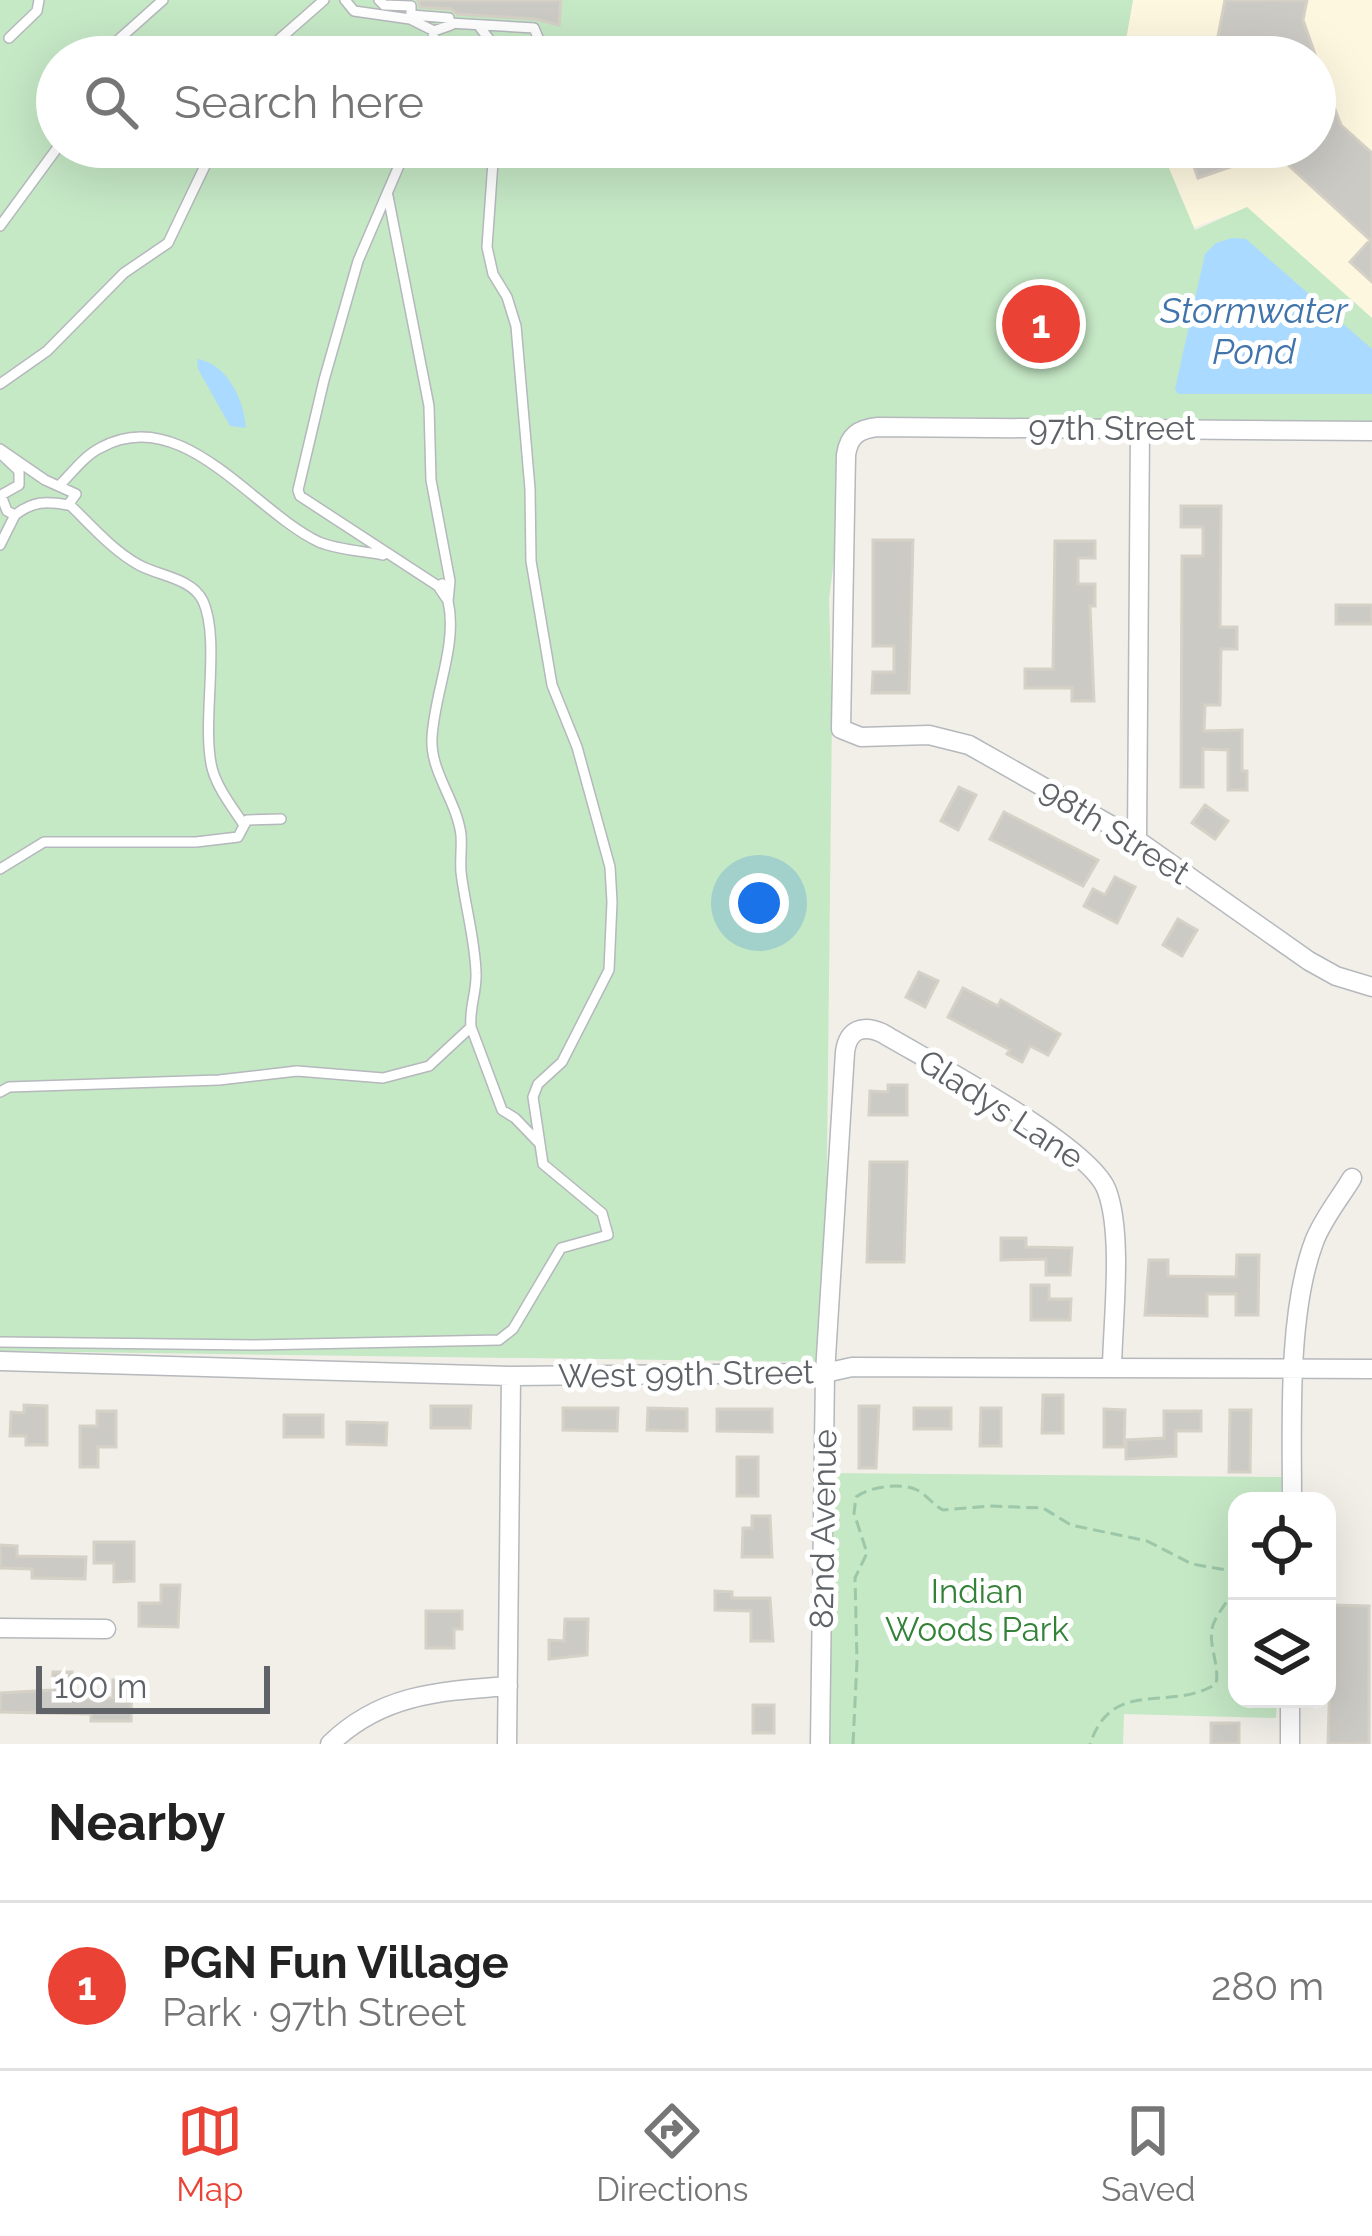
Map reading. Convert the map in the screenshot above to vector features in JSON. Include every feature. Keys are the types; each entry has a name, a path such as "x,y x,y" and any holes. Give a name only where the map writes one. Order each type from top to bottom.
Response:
{"street":[{"path":"1138,840 1140,427"},
{"name":"97th Street","path":"841,729 847,455 853,436 878,428 1372,431"},
{"name":"98th Street","path":"841,729 861,737 929,735 969,745 1138,840 1309,961 1372,987"},
{"name":"Gladys Lane","path":"856,1030 874,1029 901,1044 1070,1148 1102,1179 1114,1221 1112,1366"},
{"name":"82nd Avenue","path":"820,1744 825,1373 844,1052 849,1035 856,1030"},
{"path":"1292,1492 1293,1370 1314,1241 1352,1178"},
{"name":"West 99th Street","path":"0,1361 511,1376 825,1373 852,1367 1372,1370"},
{"path":"507,1744 511,1376"},
{"path":"0,1628 106,1629"},
{"path":"330,1744 347,1727 389,1703 423,1693 508,1686"},
{"path":"1290,1708 1290,1744"}],"lane":[{"path":"9,38 37,11 39,0"},
{"path":"123,36 163,0"},
{"path":"283,36 324,0"},
{"path":"345,0 354,11 410,19 434,31 456,24 480,27 485,36"},
{"path":"379,0 384,5 410,6 411,15 449,18 448,23 534,28 537,36"},
{"path":"433,36 434,31"},
{"path":"0,226 41,168"},
{"path":"0,384 47,351 124,274 168,243 204,168"},
{"path":"399,168 358,262 298,490 299,496 438,586 448,601"},
{"path":"0,1342 255,1345 499,1340 513,1329 562,1248 608,1235 602,1213 543,1164 533,1097 538,1084 562,1061 609,970 612,902 610,867 577,747 552,686 531,562 530,489 516,326 493,274 487,247 493,168"},
{"path":"388,195 429,406 431,480 450,581 450,633 431,738 435,764 461,833 477,986 456,1041"},
{"path":"59,486 96,449 124,438 165,440 208,461 320,542 389,556"},
{"path":"0,451 76,494 69,504"},
{"path":"0,451 19,471 19,485 1,495 7,511 15,515"},
{"path":"0,545 15,515 29,504 69,504 116,550 200,595 210,655 213,772 244,825"},
{"path":"438,586 442,584 447,593 450,581"},
{"path":"0,869 44,842 196,842 238,837 247,820 280,819"},
{"path":"470,1011 471,1027 502,1110 542,1147"},
{"path":"0,1092 9,1087 219,1080 298,1071 383,1078 429,1066 471,1027"}],"path":[{"path":"853,1744 855,1578 867,1552 854,1513 856,1497 869,1488 906,1488 917,1490 943,1510 1043,1508 1071,1526 1147,1541 1192,1564 1232,1571 1235,1588 1211,1633 1216,1684 1192,1694 1131,1700 1097,1723 1090,1744"}],"shaded area":[{"path":"1133,0 1372,0 1372,318 1247,208 1186,230 1163,168 1336,168 1336,36 1127,36"}],"green space":[{"path":"0,0 1133,0 1127,36 36,36 36,168 1169,168 1195,230 1247,207 1372,318 1372,423 920,417 861,423 829,599 832,714 825,1333 820,1357 814,1362 0,1351"},
{"name":"Indian Woods Park","path":"828,1473 1282,1477 1281,1492 1228,1492 1228,1708 1277,1708 1276,1718 1124,1714 1123,1744 826,1744"}],"water":[{"name":"Stormwater Pond","path":"1246,239 1372,349 1372,394 1178,394 1175,389 1205,254 1216,243"},
{"path":"197,359 226,376 242,406 246,428 230,426"}],"building":[{"path":"418,0 561,0 559,25 457,14 451,9 420,7"},
{"path":"1225,0 1307,0 1303,20 1309,36 1218,36"},
{"path":"1336,112 1341,125 1372,153 1372,282 1350,262 1370,240 1291,168 1336,168"},
{"path":"1194,168 1227,168 1198,178"},
{"path":"1181,506 1221,506 1220,627 1237,627 1237,649 1221,649 1220,705 1205,705 1204,731 1242,730 1247,790 1228,790 1228,750 1203,749 1203,787 1181,787 1182,556 1203,556 1203,527 1181,527"},
{"path":"873,540 913,540 909,693 872,693 873,672 894,672 894,646 873,646"},
{"path":"1055,541 1095,541 1095,558 1078,558 1078,584 1095,584 1095,606 1090,606 1094,701 1072,701 1072,688 1025,688 1025,669 1053,669"},
{"path":"1336,605 1372,605 1372,624 1336,624"},
{"path":"959,787 976,795 958,830 941,821"},
{"path":"1205,805 1228,821 1215,839 1192,823"},
{"path":"1004,812 1098,860 1083,886 990,839"},
{"path":"1115,877 1135,887 1117,923 1084,906 1093,889 1105,895"},
{"path":"1178,919 1197,930 1182,956 1163,945"},
{"path":"919,972 938,981 925,1007 906,997"},
{"path":"963,988 998,1006 1001,1000 1060,1034 1048,1055 1030,1046 1022,1062 1007,1054 1010,1050 948,1017"},
{"path":"888,1085 907,1085 907,1115 869,1115 870,1091 888,1092"},
{"path":"870,1162 907,1162 904,1262 867,1262"},
{"path":"1001,1238 1026,1238 1026,1247 1072,1248 1070,1275 1046,1275 1046,1259 1001,1260"},
{"path":"1237,1255 1259,1255 1258,1315 1236,1315 1236,1294 1207,1294 1207,1316 1145,1315 1149,1260 1168,1260 1168,1276 1236,1277"},
{"path":"1031,1285 1049,1285 1049,1299 1071,1299 1070,1320 1031,1320"},
{"path":"1043,1395 1063,1395 1063,1433 1042,1433"},
{"path":"24,1405 47,1406 47,1445 26,1445 26,1436 10,1436 11,1412 24,1413"},
{"path":"431,1406 471,1406 470,1428 431,1428"},
{"path":"859,1406 879,1406 876,1468 859,1468"},
{"path":"563,1408 618,1408 617,1431 563,1430"},
{"path":"648,1408 687,1409 687,1431 647,1430"},
{"path":"914,1408 951,1408 951,1429 914,1429"},
{"path":"981,1408 1001,1408 1001,1446 980,1446"},
{"path":"717,1409 772,1409 772,1432 717,1431"},
{"path":"1104,1409 1125,1410 1124,1447 1104,1447"},
{"path":"1230,1410 1251,1410 1250,1472 1229,1472"},
{"path":"97,1411 116,1411 116,1447 98,1447 98,1467 80,1467 80,1426 97,1426"},
{"path":"1164,1411 1201,1411 1201,1431 1176,1431 1176,1456 1126,1459 1126,1440 1164,1438"},
{"path":"284,1415 323,1415 323,1437 284,1437"},
{"path":"347,1422 387,1423 386,1445 347,1444"},
{"path":"737,1457 758,1457 758,1496 737,1496"},
{"path":"752,1516 770,1516 772,1557 742,1557 743,1528 752,1528"},
{"path":"94,1542 134,1542 134,1581 114,1582 114,1563 94,1563"},
{"path":"0,1545 17,1546 17,1556 86,1557 85,1579 32,1578 32,1569 0,1568"},
{"path":"161,1585 180,1585 178,1627 139,1626 139,1603 161,1603"},
{"path":"715,1591 732,1592 732,1598 770,1598 773,1641 751,1641 751,1611 715,1610"},
{"path":"1336,1605 1369,1606 1369,1744 1328,1744 1329,1708 1336,1708"},
{"path":"426,1611 462,1611 462,1629 454,1629 454,1648 426,1648"},
{"path":"565,1619 588,1619 587,1655 549,1659 549,1640 564,1641"},
{"path":"53,1672 72,1672 71,1698 113,1698 113,1680 132,1680 131,1721 91,1721 91,1714 0,1712 0,1693 52,1690"},
{"path":"753,1705 774,1705 774,1733 753,1733"},
{"path":"1211,1723 1239,1723 1239,1744 1211,1744"}],"place":[{"name":"PGN Fun Village","path":"1041,324"}]}
